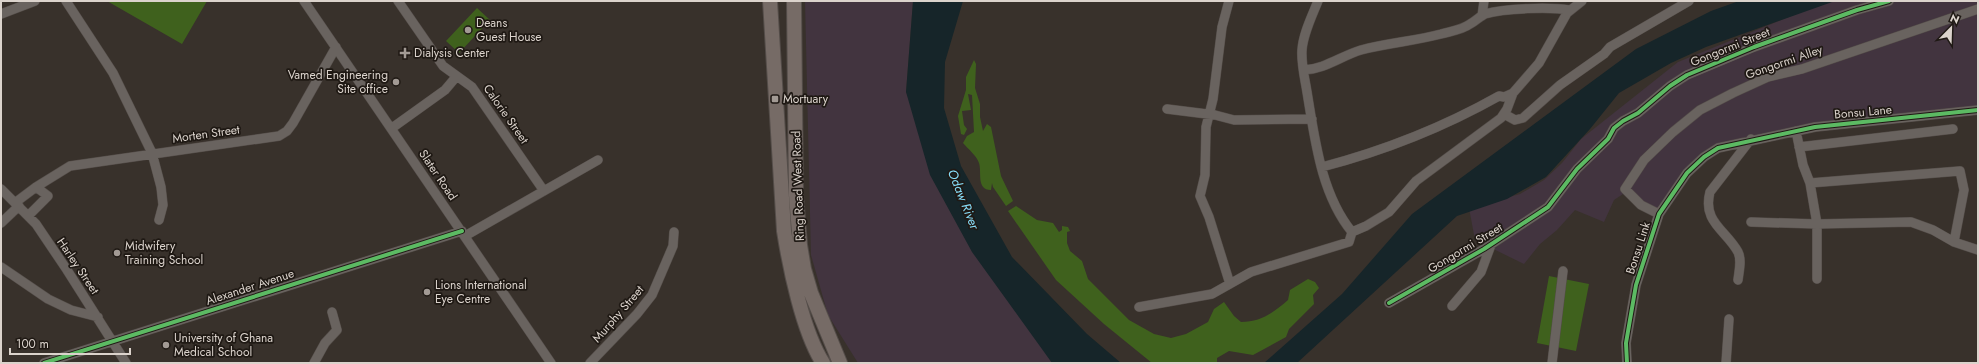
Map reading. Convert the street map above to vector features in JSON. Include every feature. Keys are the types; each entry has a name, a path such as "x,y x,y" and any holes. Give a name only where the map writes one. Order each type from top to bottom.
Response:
{"main road":[{"name":"Ring Road West Road","path":"770,1 784,231 789,263 808,330 823,363"},
{"name":"Ring Road West Road","path":"794,1 796,195 800,245 804,269 811,293 840,363"}],"street":[{"path":"1,14 35,1"},
{"path":"66,1 113,73 152,153 162,187 163,205 159,220"},
{"name":"Slater Road","path":"304,1 551,363"},
{"name":"Calorie Street","path":"398,1 443,66 456,77 472,87 544,191"},
{"path":"1229,1 1222,27 1216,81 1206,128 1205,175 1200,196 1209,217 1229,281"},
{"path":"1318,1 1302,48 1304,70 1312,119 1327,188 1342,220 1352,232"},
{"path":"1482,16 1484,1"},
{"path":"1352,232 1366,226 1388,212 1416,181 1501,118 1513,93 1539,63 1570,10 1582,1"},
{"path":"1504,114 1515,120 1523,118 1541,101 1604,54 1610,47 1689,1"},
{"name":"Gongormi Street","path":"1389,303 1491,245 1548,207 1577,169 1608,139 1614,128 1638,113 1670,86 1687,75 1775,39 1857,10 1889,1"},
{"name":"Gongormi Alley","path":"1659,214 1641,205 1624,189 1644,160 1700,110 1768,78 1802,69 1978,9"},
{"path":"1304,70 1313,70 1348,55 1380,45 1427,38 1454,31 1469,25 1482,16 1498,12 1570,10"},
{"name":"Morten Street","path":"1,223 17,204 36,187 70,166 152,153 279,136 287,131 336,47"},
{"path":"392,128 445,90 456,77"},
{"path":"1322,167 1374,152 1459,117 1499,96 1504,97 1513,93"},
{"path":"1167,109 1209,116 1216,115 1234,120 1312,119"},
{"name":"Bonsu Lane","path":"1751,139 1815,127 1978,110"},
{"path":"1799,147 1953,129"},
{"path":"1796,131 1802,165 1810,183 1817,224 1818,279"},
{"path":"1738,280 1740,261 1738,252 1713,222 1708,200 1710,192 1748,146 1751,139"},
{"name":"Bonsu Link","path":"1627,363 1626,343 1636,285 1659,214 1687,173 1704,157 1718,148 1751,139"},
{"name":"Alexander Avenue","path":"44,363 464,234 598,160"},
{"path":"1810,183 1960,171 1964,190 1954,242"},
{"path":"28,216 48,196 36,187"},
{"name":"Harley Street","path":"1,189 28,216 68,270 126,363"},
{"path":"1751,222 1817,224 1910,222 1933,230 1954,242 1978,250"},
{"name":"Murphy Street","path":"590,363 637,314 652,295 673,246 674,232"},
{"path":"1139,307 1212,294 1229,281 1240,278 1251,272 1304,254 1350,242 1352,232"},
{"path":"1452,306 1481,272 1491,245"},
{"path":"1,267 48,299 71,310 98,317"},
{"path":"1552,363 1563,271"},
{"path":"314,363 325,343 337,330 332,312"},
{"path":"1726,363 1729,320"},
{"path":"115,363 119,354"}],"shaded area":[{"path":"805,1 913,1 906,92 1052,363 858,363 828,315 811,255"},
{"path":"1828,1 1978,1 1978,110 1764,137 1720,150 1684,176 1657,213 1642,207 1623,194 1614,200 1604,222 1575,210 1557,230 1540,244 1524,264 1475,240 1469,208 1520,194 1544,180 1562,163 1581,139 1678,62"}],"green space":[{"path":"107,1 207,1 182,44"},
{"name":"Deans Guest House","path":"477,8 490,20 459,53 446,41"},
{"path":"974,60 976,64 975,88 980,104 980,117 983,131 987,124 991,127 1001,176 1013,201 1006,206 993,187 992,183 991,190 983,187 980,180 980,167 978,160 963,143 967,136 974,132 972,95 968,94 971,110 962,111 964,125 967,129 964,135 961,134 958,116 966,90 966,77"},
{"path":"1016,206 1037,220 1053,223 1059,232 1062,230 1062,226 1068,227 1070,231 1067,232 1067,243 1070,251 1082,261 1088,279 1129,320 1154,334 1171,338 1186,334 1208,322 1214,309 1224,302 1234,316 1241,322 1248,322 1266,316 1277,309 1288,300 1290,290 1308,279 1315,282 1319,288 1313,295 1314,304 1289,329 1286,337 1253,355 1229,351 1217,358 1217,363 1152,363 1104,324 1056,280 1008,211"},
{"path":"1549,276 1589,284 1576,351 1537,343"}],"water":[{"name":"Odaw River","path":"913,1 963,1 945,62 944,108 961,166 1012,257 1087,334 1121,363 1052,363 972,252 930,175 906,92"},
{"path":"1739,1 1835,1 1706,47 1671,63 1619,93 1590,129 1546,177 1507,199 1457,216 1297,363 1264,363 1342,294 1412,214 1636,49 1711,11"}],"cycle path":[{"path":"1389,303 1484,249 1548,207 1577,169 1608,139 1614,128 1638,113 1670,86 1687,75 1754,47 1857,10 1889,1"},
{"path":"1627,363 1626,343 1636,285 1659,214 1687,173 1704,157 1718,148 1815,127 1978,110"},
{"path":"44,363 462,231"}],"place":[{"name":"Deans Guest House","path":"468,30"},
{"name":"Dialysis Center","path":"405,53"},
{"name":"Vamed Engineering Site office","path":"396,82"},
{"name":"Mortuary","path":"775,99"},
{"name":"Midwifery Training School","path":"117,253"},
{"name":"Lions International Eye Centre","path":"427,292"},
{"name":"University of Ghana Medical School","path":"166,345"}]}
